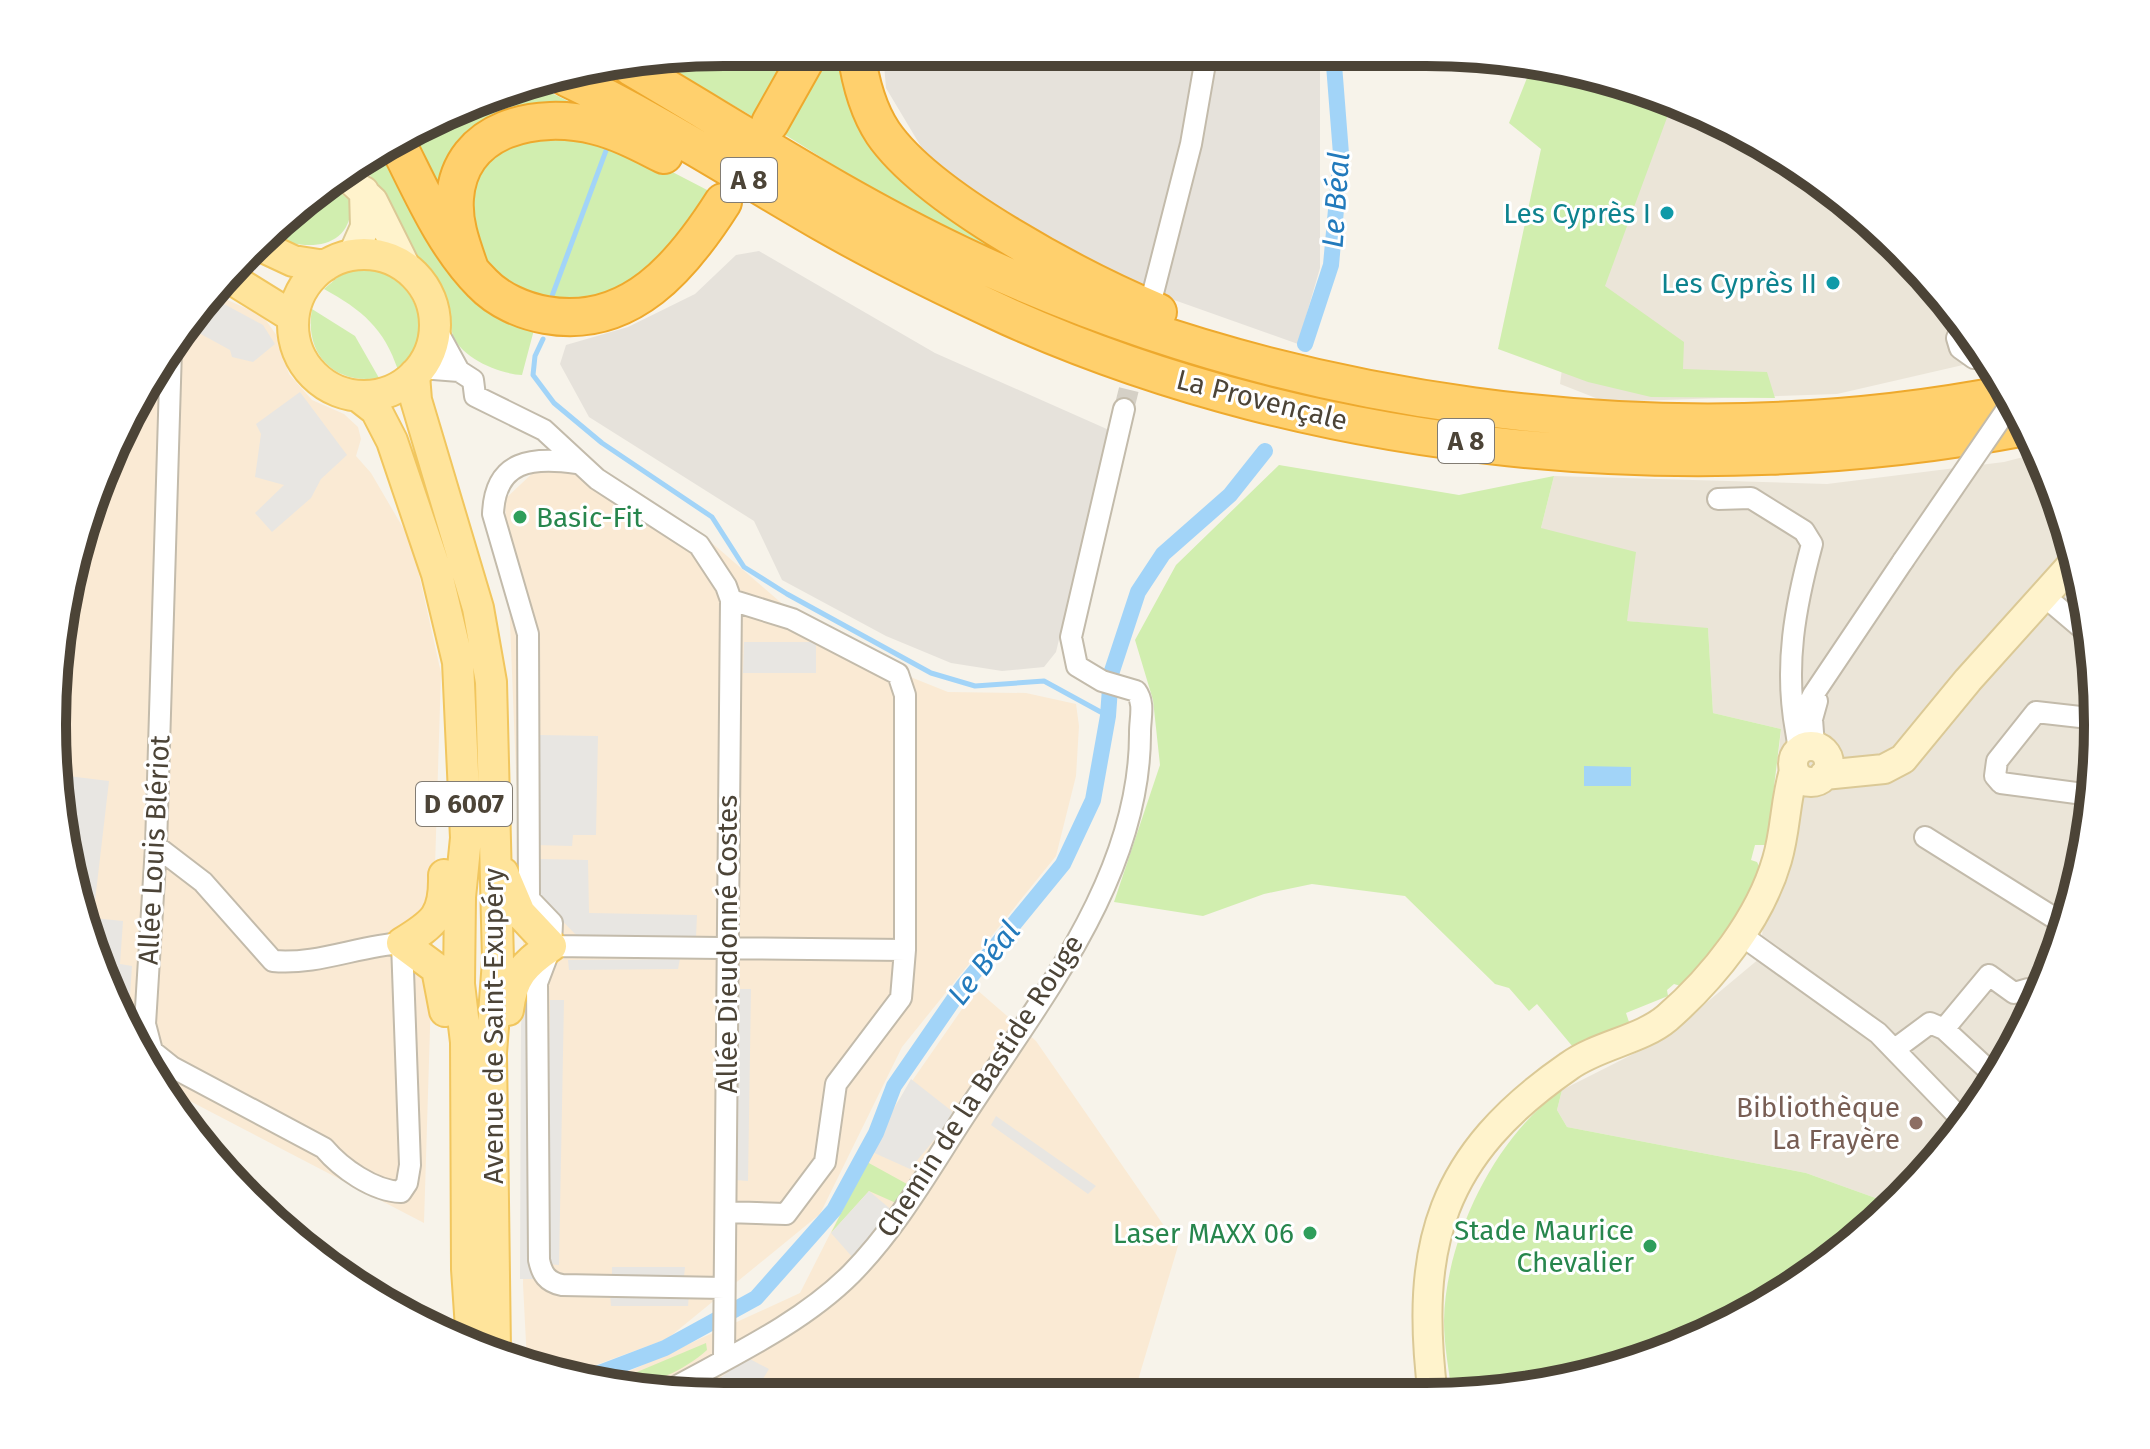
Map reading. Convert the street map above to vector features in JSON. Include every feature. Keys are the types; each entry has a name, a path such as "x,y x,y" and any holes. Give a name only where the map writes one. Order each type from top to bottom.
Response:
{"highway":[{"path":"770,123 802,66"},
{"path":"859,66 864,91 883,132 914,168 977,213 1039,252 1138,304 1350,386"},
{"name":"La Provençale","path":"639,72 861,203 976,262 1043,292 1162,335 1350,386 1523,411 1682,420 1857,415 1996,396"},
{"name":"La Provençale","path":"576,83 931,280 1067,341 1165,376 1264,403 1436,437 1555,451 1756,456 1856,452 2014,429"},
{"path":"470,269 455,220 458,180 465,162 476,147 495,132 551,121 598,126 626,136 810,229 931,280"},
{"path":"401,151 442,229 470,269 496,294 533,313 575,317 613,310 635,301 670,273 704,233 723,202"}],"main road":[{"path":"269,250 293,261 325,266"},
{"path":"353,254 380,255 407,269 422,285 432,305 435,327 431,348 417,371 394,390 358,396 324,383 311,372 293,337 293,317 301,292 325,266 353,254"},
{"path":"237,282 293,317"},
{"name":"Avenue de Saint-Exupéry","path":"417,371 416,400 484,634 491,682 498,961 478,1137 468,1299 471,1332"},
{"name":"Avenue de Saint-Exupéry","path":"358,396 383,419 437,574 458,662 466,838 460,897 459,984 478,1137 494,1341"},
{"path":"463,758 445,837 442,904 429,926 402,943 428,960 441,979 451,1076 478,1137"},
{"path":"478,1137 506,1072 506,1025 512,986 521,969 551,946 527,924 513,902 494,840"}],"street":[{"path":"1153,293 1191,144 1205,66"},
{"path":"353,254 365,227 354,182"},
{"path":"354,182 381,212 407,269"},
{"path":"435,327 466,375 475,396 537,425 577,463 699,545 726,586 731,600 792,619 898,674 905,695 905,950 901,998 836,1084 825,1162 786,1214 726,1212"},
{"path":"1955,337 1971,356"},
{"name":"Allée Louis Blériot","path":"152,1049 145,1024 156,846 170,369"},
{"path":"417,371 466,375"},
{"name":"Chemin de la Bastide Rouge","path":"680,1382 724,1348 778,1330 849,1276 878,1244 913,1199 1037,1007 1105,885 1126,827 1138,776 1142,706 1136,691 1102,681 1077,666 1071,637 1124,409"},
{"path":"1432,1383 1425,1319 1429,1272 1446,1205 1476,1153 1519,1101 1572,1064 1665,1020 1741,935 1764,895 1786,820 1785,801 1809,759 1817,691 2005,412"},
{"path":"577,463 543,458 516,466 494,496 493,514 528,634 529,899 552,923 551,946 537,983 541,1273 552,1283 562,1285 724,1296"},
{"path":"1718,499 1751,498 1804,531 1812,544 1796,604 1789,693 1809,759"},
{"path":"1809,759 1884,769 1903,759 1916,740 2066,571"},
{"path":"2043,595 2075,622"},
{"name":"Allée Dieudonné Costes","path":"724,1348 731,600"},
{"path":"1790,660 1817,691"},
{"path":"2080,794 2001,783 1995,776 1997,761 2036,712 2084,717"},
{"path":"1925,837 2055,918"},
{"path":"156,846 203,882 273,961 303,964 368,945 402,943"},
{"path":"1741,935 1834,998 1895,1049 1956,1114"},
{"name":"Allée Louis Blériot","path":"153,1052 172,1067 324,1148 336,1162 374,1184 401,1192 407,1183 410,1165 402,943"},
{"path":"551,946 728,951 905,950"},
{"path":"1944,1029 1989,975 2014,993 2028,989"},
{"path":"1895,1049 1930,1023 1944,1029 1987,1068"}],"shaded area":[{"path":"884,66 1320,66 1320,268 1298,344 1146,290 999,213 926,155 886,88"},
{"path":"1600,89 1677,116 1717,134 1755,154 1826,202 1860,229 1921,290 1975,362 1837,394 1606,402 1560,384"},
{"path":"759,251 935,353 1109,430 1056,652 1044,667 1002,671 951,663 886,636 782,580 754,521 589,417 560,364 566,345 628,327 695,294 736,255"},
{"path":"223,298 263,316 277,336 289,374 312,400 344,414 358,427 361,439 356,456 371,473 412,543 441,673 424,1223 182,1097 134,1016 116,976 88,895 72,810 66,724 72,639 88,554 116,473 134,433 177,359"},
{"path":"220,302 263,325 275,344 253,362 232,357 230,350 197,332"},
{"path":"300,392 347,455 321,479 311,498 272,532 255,513 284,485 255,477 261,434 256,424"},
{"path":"2026,456 2062,554 2083,681 2083,768 2071,853 2049,936 2016,1016 1973,1090 1921,1159 1881,1200 1806,1173 1567,1127 1557,1110 1562,1090 1663,1039 1760,958 1781,729 1713,713 1708,629 1627,621 1541,528 1554,476 1827,484 2004,462"},
{"path":"539,467 601,473 705,537 794,614 913,678 948,692 1026,693 1076,704 1079,726 1076,776 1056,856 902,1047 820,1214 667,1339 587,1368 527,1352 523,1284 527,1046 505,499"},
{"path":"744,642 816,642 816,673 743,673"},
{"path":"538,735 598,736 596,835 573,835 572,846 536,845"},
{"path":"68,776 109,781 94,913 79,853"},
{"path":"540,859 588,860 589,913 697,915 696,937 579,938 540,898"},
{"path":"95,918 123,921 120,964 132,966 129,1005"},
{"path":"680,959 678,969 569,970 568,960"},
{"path":"737,989 751,989 748,1181 736,1180"},
{"path":"976,989 1036,1041 1178,1246 1137,1383 724,1383 681,1382 622,1374 800,1293 896,1104"},
{"path":"550,1000 564,1000 559,1265 546,1264"},
{"path":"533,1004 533,1279 520,1279 522,1005"},
{"path":"911,1079 953,1112 944,1128 910,1169 870,1151"},
{"path":"996,1116 1096,1186 1088,1194 991,1125"},
{"path":"869,1191 894,1212 854,1259 831,1233"},
{"path":"612,1267 685,1267 684,1277 612,1278"},
{"path":"610,1293 689,1294 688,1306 611,1306"},
{"path":"748,1358 769,1369 760,1383 713,1383"}],"green space":[{"path":"786,66 757,119 669,68"},
{"path":"820,66 849,66 851,88 1036,261 1004,253 938,226 782,133"},
{"path":"1528,75 1596,88 1669,113 1605,286 1684,342 1683,369 1767,372 1775,398 1651,397 1588,382 1498,349 1541,149 1509,123"},
{"path":"546,90 582,108 531,112 442,206 407,147 473,116"},
{"path":"553,132 630,150 711,192 651,269 625,287 591,299 557,299 525,291 499,274 479,250 468,222 469,190 483,155"},
{"path":"394,155 535,326 522,375 481,362 462,349 452,332 440,284 416,256 384,195 368,172"},
{"path":"339,191 351,202 350,218 336,238 313,245 280,239"},
{"path":"366,267 398,282 416,308 419,324 417,340 398,370 386,343 370,322 324,289 345,271"},
{"path":"312,309 355,336 379,378 348,376 325,363 313,339"},
{"path":"1279,465 1459,495 1554,476 1541,528 1636,552 1627,621 1708,628 1713,713 1781,729 1767,845 1755,845 1751,860 1757,862 1762,872 1737,918 1684,987 1674,984 1667,990 1668,996 1626,1013 1629,1022 1573,1047 1537,1004 1529,1011 1509,988 1495,984 1405,896 1312,884 1264,894 1203,916 1114,902 1160,765 1153,700 1135,640 1176,565"},
{"name":"Stade Maurice Chevalier","path":"1562,1090 1557,1110 1567,1127 1806,1173 1881,1200 1860,1220 1791,1272 1755,1295 1677,1333 1596,1361 1511,1377 1450,1382 1444,1321 1453,1257 1478,1192 1495,1162 1515,1134"},
{"path":"867,1162 907,1184 896,1203 869,1191 831,1233"},
{"path":"706,1343 707,1350 673,1373 656,1379 629,1375"}],"water":[{"path":"1584,766 1631,767 1631,786 1584,786"}],"waterway":[{"name":"Le Béal","path":"1305,344 1331,265 1341,154 1334,66"},
{"path":"552,296 607,148"},
{"path":"543,339 535,356 533,375 554,403 602,443 712,517 744,567 931,673 975,686 1044,681 1108,716"},
{"name":"Le Béal","path":"604,1371 665,1348 756,1298 834,1210 876,1133 894,1086 963,986 1063,864 1093,800 1108,716 1111,674 1138,592 1163,554 1230,495 1265,451"}],"tunnel":[{"path":"1124,409 1146,320"}],"place":[{"name":"Les Cyprès I","path":"1667,213"},
{"name":"Les Cyprès II","path":"1833,283"},
{"name":"Basic-Fit","path":"520,517"},
{"name":"Bibliothèque La Frayère","path":"1916,1123"},
{"name":"Laser MAXX 06","path":"1310,1233"},
{"name":"Stade Maurice Chevalier","path":"1650,1246"}]}
